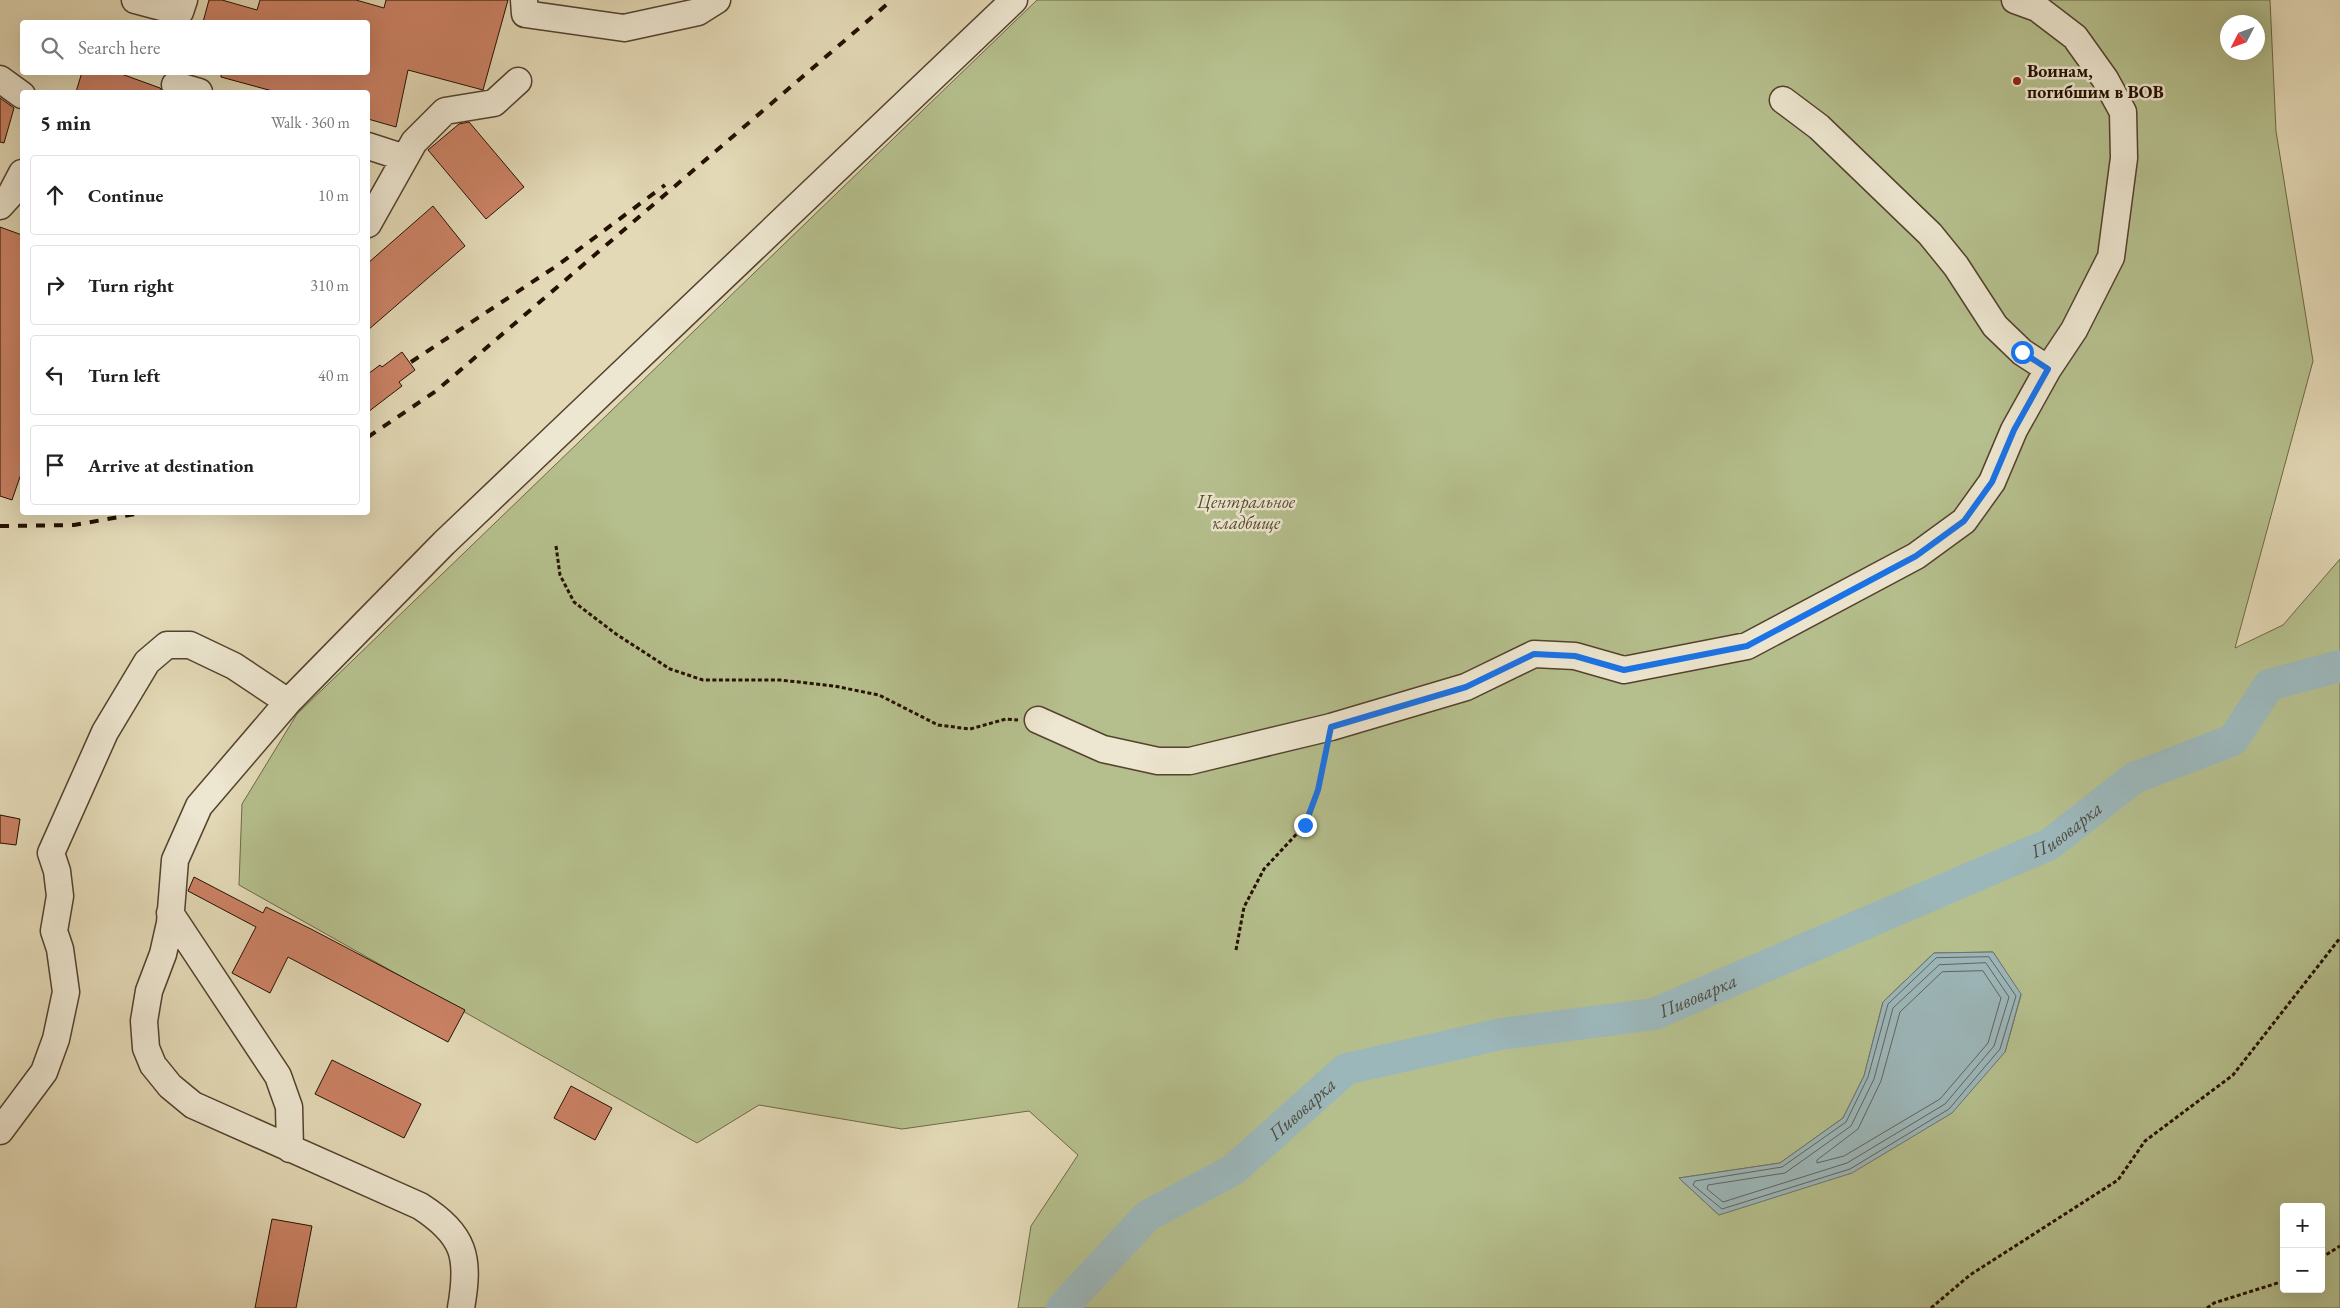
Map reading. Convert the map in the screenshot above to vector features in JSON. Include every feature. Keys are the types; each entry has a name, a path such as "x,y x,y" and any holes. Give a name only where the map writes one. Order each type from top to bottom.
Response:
{"street":[{"path":"136,0 182,11"},
{"path":"524,0 525,14 624,28 698,12 718,0"},
{"path":"461,1308 466,1279 462,1253 453,1232 439,1219 420,1206 193,1105 170,1086 153,1065 146,1048 144,1021 149,991 163,954 170,912 175,860 199,806 288,702 444,544 1014,0"},
{"path":"1038,720 1103,749 1158,761 1190,761 1331,727 1466,687 1534,654 1575,656 1624,670 1747,646 1916,556 1964,521 1992,482 2014,430 2048,369 2074,330 2111,257 2124,158 2123,112 2105,78 2075,37 2037,8 2015,0"},
{"path":"0,79 20,94"},
{"path":"370,220 414,142 445,111 494,103 518,81"},
{"path":"1783,100 1819,127 1930,234 1956,266 1995,326 2022,352 2048,369"},
{"path":"370,147 405,158"},
{"path":"0,206 11,194 20,177"},
{"path":"0,1131 44,1072 56,1039 66,992 60,949 54,931 60,896 57,871 51,853 105,732 147,662 167,645 190,645 234,666 288,702"},
{"path":"170,912 278,1076 289,1107 290,1148"}],"path":[{"path":"556,546 560,575 574,602 616,634 670,669 703,680 780,680 879,695 938,726 970,729 1006,719 1038,720"},
{"path":"1236,950 1244,907 1264,869 1305,825 1318,790 1331,727"},
{"path":"1931,1308 1970,1275 2118,1180 2145,1142 2233,1075 2340,938"},
{"path":"2325,1255 2340,1246"},
{"path":"2207,1308 2214,1303 2280,1282"}],"green space":[{"name":"Центральное кладбище","path":"1037,0 2270,0 2276,131 2313,361 2235,648 2283,625 2340,559 2340,1308 1018,1308 1031,1226 1078,1155 1029,1111 902,1129 759,1105 697,1143 239,885 242,804 297,714","holes":["1993,952 2021,995 2005,1052 1719,1215 1679,1178 1780,1163 1843,1118 1864,1076 1883,1002 1934,953"]}],"water":[{"path":"1993,952 2021,994 2005,1052 1952,1113 1852,1173 1719,1215 1679,1178 1780,1163 1843,1118 1864,1076 1883,1002 1934,953"}],"building":[{"path":"209,0 222,0 257,10 260,0 356,0 384,8 386,0 508,0 483,90 408,70 396,127 370,120 370,90 269,90 221,77 221,75 370,75 370,20 204,20"},
{"path":"81,75 124,75 162,90 77,90"},
{"path":"0,98 14,108 4,143 0,142"},
{"path":"469,122 524,187 486,219 428,150 459,124"},
{"path":"433,206 465,246 370,328 370,261"},
{"path":"0,227 20,234 20,477 12,500 0,496"},
{"path":"402,352 415,370 399,382 402,386 370,410 370,372 380,365 382,367"},
{"path":"0,815 20,819 16,845 0,843"},
{"path":"194,877 263,913 266,907 311,929 465,1010 448,1042 288,957 270,993 232,973 256,927 188,891"},
{"path":"332,1060 421,1104 404,1138 315,1094"},
{"path":"571,1086 612,1108 595,1140 554,1118"},
{"path":"272,1219 312,1226 296,1308 255,1308"}],"waterway":[{"name":"Пивоварка","path":"1062,1308 1147,1216 1233,1170 1346,1069 1501,1034 1654,1014 2050,844 2134,778 2233,740 2269,685 2340,666"}],"railway":[{"path":"370,436 436,391 892,0"},
{"path":"411,362 558,265 665,185"},
{"path":"0,526 74,525 130,515"}],"place":[{"name":"Воинам, погибшим в ВОВ","path":"2017,81"}],"route":[{"path":"1305,825 1318,790 1331,727 1466,687 1534,654 1575,656 1624,670 1747,646 1916,556 1964,521 1992,482 2014,430 2048,369 2022,352"}]}
